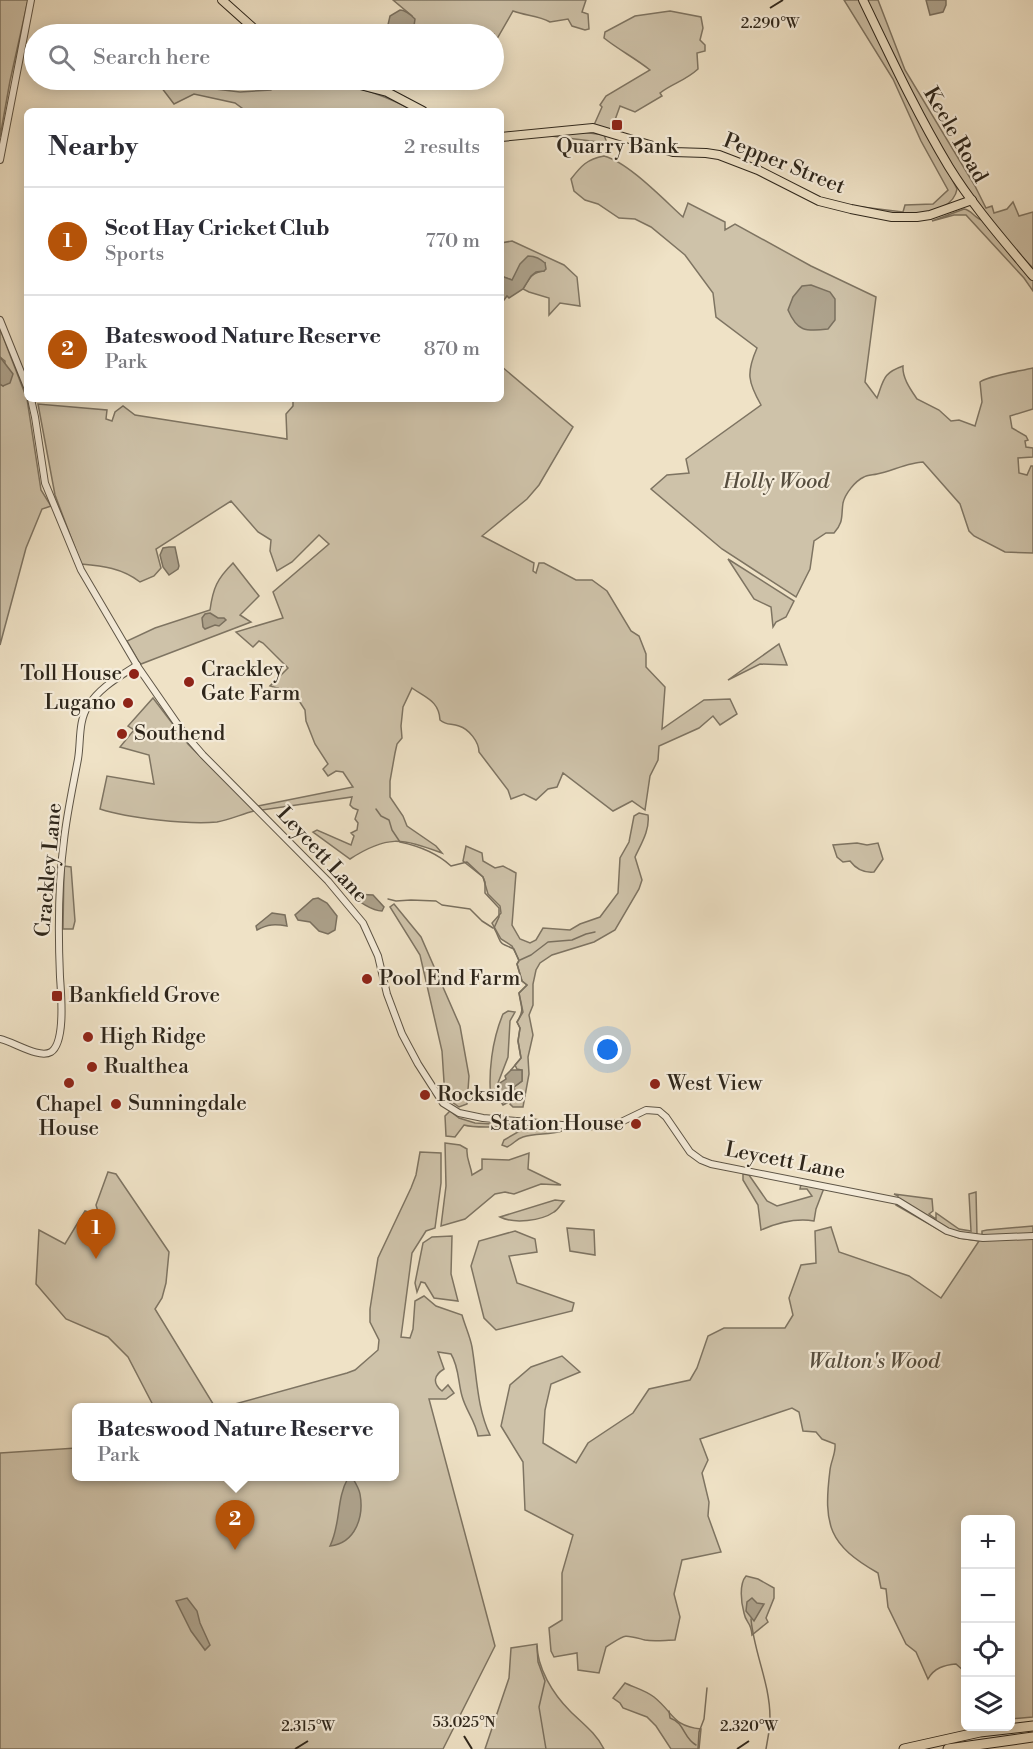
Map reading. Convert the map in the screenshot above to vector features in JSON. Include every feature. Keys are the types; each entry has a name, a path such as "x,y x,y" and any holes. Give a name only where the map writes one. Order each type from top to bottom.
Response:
{"highway":[{"path":"904,1749 980,1732 1033,1726"},
{"path":"948,1749 1033,1737"}],"main road":[{"path":"222,0 249,24"},
{"name":"Keele Road","path":"863,0 949,167 972,200 1033,276"},
{"path":"379,90 417,108"},
{"name":"Pepper Street","path":"504,137 593,128 662,150 719,155 758,170 806,196 851,209 892,216 917,218 972,200"},
{"path":"948,208 964,189"}],"street":[{"path":"26,24 31,0"},
{"path":"0,160 24,36"},
{"path":"0,320 24,380"},
{"path":"32,402 45,483 62,519 77,564 137,666"},
{"name":"Crackley Lane","path":"0,1039 41,1054 48,1054 59,1042 61,878 64,840 80,748 81,726 87,707 103,688 137,666"},
{"name":"Leycett Lane","path":"137,666 165,708 202,755 328,881 363,923 378,956 387,994 402,1034 432,1087 448,1107 459,1113 483,1118 585,1126 619,1123 646,1110 659,1111 666,1117 690,1152 711,1164 898,1201 947,1230 960,1235 983,1238 1033,1236"}],"green space":[{"path":"0,0 28,0 0,137"},
{"path":"393,0 586,0 582,12 588,14 589,29 572,26 568,19 550,22 513,11 504,27 504,24 414,24 412,16"},
{"path":"844,0 860,0 957,189 952,199 943,207 916,214 900,214 862,207 903,212 905,205 933,204 948,190 921,141 893,79"},
{"path":"866,0 878,0 905,70 986,208 992,206 994,213 1007,209 1013,202 1019,216 1033,212 1033,268 981,209 959,176 919,107"},
{"path":"670,11 701,17 703,28 700,40 705,45 705,51 697,53 698,69 660,93 662,96 635,112 620,106 611,131 594,125 602,107 600,105 606,96 650,70 604,38 605,32 635,16"},
{"path":"163,90 240,92 364,90 408,108 242,108 235,103 194,94 174,104"},
{"path":"582,132 604,135 607,143 551,136"},
{"name":"Holly Wood","path":"604,156 635,173 683,217 688,203 725,222 725,230 735,224 811,266 876,297 865,382 877,398 888,374 903,366 905,379 917,399 939,410 951,421 959,420 975,426 982,402 980,382 1033,368 1033,409 1010,416 1012,428 1026,436 1028,440 1025,441 1026,447 1033,448 1033,457 1018,458 1019,473 1027,475 1033,466 1033,553 1005,552 974,536 969,531 960,504 923,462 918,462 865,476 854,485 844,499 842,519 837,529 834,533 826,533 814,541 810,569 796,597 722,549 651,489 667,475 689,473 686,459 761,405 753,390 750,377 751,364 757,348 716,317 713,293 685,255 651,227 635,219 619,218 598,204 585,200 574,191 571,179 578,170 589,161"},
{"path":"964,209 982,220 1033,281 1033,291 1024,278 966,215 954,215 932,221"},
{"path":"512,241 564,265 577,277 580,306 560,303 549,315 549,298 523,289 534,274 544,271 545,263 512,280 504,277 504,242"},
{"path":"0,329 24,391 24,402 27,402 41,490 51,506 42,509 26,548 0,645 0,384 3,386 5,361 0,357"},
{"path":"504,369 573,427 539,485 527,499 482,536 534,563 533,571 536,573 539,563 544,563 576,580 592,580 607,591 631,631 639,636 646,654 646,667 665,687 662,729 704,700 730,699 737,714 720,725 713,716 699,728 659,746 658,760 650,776 645,810 632,801 613,811 563,773 557,787 548,789 536,800 524,794 511,799 508,790 479,752 470,733 463,728 440,720 434,704 412,688 403,707 402,738 397,744 395,753 390,781 390,797 407,826 436,846 442,853 416,844 394,841 374,846 350,859 313,832 317,830 351,845 354,836 351,833 357,830 358,823 355,819 358,810 350,805 352,797 262,810 258,806 353,787 343,772 336,771 328,776 323,769 328,764 315,744 306,721 305,710 294,693 270,686 288,668 263,643 259,641 253,647 236,632 283,618 273,592 329,544 319,535 292,562 277,571 270,551 271,540 258,532 231,501 156,549 161,568 154,576 140,582 119,571 81,564 55,495 38,404 107,410 106,419 112,421 115,412 123,406 135,415 287,439 286,414 293,406 293,402 504,402"},
{"path":"728,559 794,601 786,617 776,622 773,627 771,607 754,599"},
{"path":"233,563 259,596 240,615 251,622 141,664 127,641 155,628 210,610 217,584"},
{"path":"779,644 787,665 760,664 728,680"},
{"path":"153,698 188,744 254,811 217,822 175,822 100,809 107,776 154,784 149,755 120,747 134,730 128,726"},
{"path":"639,813 648,815 648,826 635,857 642,880 615,930 594,942 552,955 540,963 536,970 533,1005 529,1015 533,1035 528,1057 529,1074 523,1107 513,1107 510,1104 514,1097 514,1087 522,1081 522,1070 517,1069 515,1065 521,1058 518,1041 520,1028 517,1022 523,1012 519,993 527,985 522,981 517,964 519,960 512,946 501,939 492,923 501,913 500,906 488,894 483,877 463,861 466,846 482,853 483,861 495,868 503,866 516,873 512,925 520,939 530,943 536,940 543,928 570,930 600,917 618,893 620,858 629,842 634,816"},
{"path":"857,843 867,845 878,843 883,859 874,872 860,870 850,861 843,862 837,857 833,845"},
{"path":"64,866 71,867 75,921 73,929 63,929"},
{"path":"394,904 421,937 460,1026 469,1076 467,1104 459,1107 445,1097 442,1051 420,955 390,907"},
{"path":"508,1011 515,1012 510,1021 508,1057 493,1101 491,1101 494,1046 503,1014"},
{"path":"450,1111 459,1118 475,1123 563,1128 562,1131 523,1137 507,1147 502,1145 504,1140 518,1132 512,1129 464,1125 455,1137 446,1136 445,1116"},
{"path":"445,1143 460,1145 467,1149 472,1175 482,1169 482,1159 509,1160 529,1153 528,1169 561,1185 541,1184 514,1194 505,1192 495,1194 465,1219 441,1226 446,1186"},
{"path":"420,1152 441,1153 441,1183 435,1228 426,1231 412,1253 401,1337 410,1338 415,1301 424,1296 436,1306 462,1315 472,1347 482,1414 490,1435 478,1436 462,1396 454,1359 451,1354 438,1352 444,1369 436,1376 437,1385 442,1391 448,1385 454,1393 446,1399 429,1399 495,1646 443,1749 0,1749 0,1453 72,1448 72,1481 399,1481 399,1403 238,1403 355,1370 378,1350 379,1340 370,1322 370,1309 378,1258 416,1175"},
{"path":"108,1172 116,1174 169,1252 166,1283 162,1298 155,1309 213,1403 152,1403 128,1357 108,1337 66,1319 36,1284 39,1230 65,1244 85,1211 99,1215 96,1205"},
{"path":"743,1174 749,1175 767,1201 777,1206 812,1196 807,1189 800,1189 801,1184 824,1188 814,1221 787,1222 761,1230 758,1205 743,1180"},
{"name":"Walton's Wood","path":"976,1192 977,1235 982,1235 982,1231 987,1230 1033,1226 1033,1717 1015,1719 1015,1515 961,1515 961,1668 956,1664 947,1665 933,1672 928,1679 916,1652 906,1644 888,1607 886,1589 881,1588 878,1573 849,1553 839,1543 833,1532 829,1520 828,1489 835,1444 822,1439 816,1432 803,1431 799,1412 792,1408 700,1439 708,1460 702,1473 709,1502 708,1516 721,1552 682,1560 674,1594 680,1617 675,1640 652,1641 622,1637 606,1647 599,1673 578,1670 577,1653 554,1657 551,1651 549,1628 562,1620 562,1573 573,1535 525,1510 523,1462 501,1426 510,1385 531,1367 562,1356 580,1372 551,1384 545,1410 543,1443 576,1463 588,1443 633,1413 649,1389 690,1380 697,1368 708,1336 724,1328 785,1328 793,1315 789,1298 801,1265 816,1263 815,1231 831,1227 839,1252 909,1276 941,1298 979,1241 945,1233 896,1205 898,1196 894,1194 932,1199 933,1211 929,1214 936,1219 936,1213 959,1229 971,1231 969,1194"},
{"path":"555,1200 564,1201 555,1211 542,1218 520,1221 500,1217"},
{"path":"567,1228 594,1230 595,1255 570,1251"},
{"path":"515,1231 535,1239 537,1252 509,1256 517,1283 574,1303 572,1311 496,1330 484,1318 471,1266 479,1241"},
{"path":"452,1236 451,1274 458,1301 434,1298 425,1283 421,1282 417,1292 415,1283 423,1243 432,1237"},
{"path":"746,1576 758,1579 774,1588 774,1598 766,1618 768,1622 752,1635 741,1599 742,1584"},
{"path":"537,1644 543,1671 552,1689 593,1733 604,1749 485,1749 509,1678 511,1648"},
{"path":"625,1683 654,1697 679,1722 701,1729 699,1749 671,1749 647,1717 623,1708 613,1698"}],"shaded area":[{"path":"926,0 946,0 943,12 930,15"},
{"path":"400,10 415,19 414,24 388,24 390,16"},
{"path":"528,256 536,257 545,263 546,269 536,272 523,289 509,298 507,296 504,300 504,277 512,280 520,264"},
{"path":"811,285 830,292 835,299 835,320 828,329 803,329 791,317 788,310 793,297 802,286"},
{"path":"0,357 13,374 10,383 3,386 0,384"},
{"path":"175,547 179,566 169,575 163,567 160,555 163,548"},
{"path":"210,613 226,620 219,626 215,625 205,629 202,618 205,614"},
{"path":"353,894 373,895 384,907 382,911 365,905"},
{"path":"318,898 327,903 337,916 335,930 328,934 319,931 310,922 298,920 295,915 313,899"},
{"path":"272,913 285,915 287,926 272,925 257,930 256,926"},
{"path":"511,1070 522,1070 522,1081 514,1087 516,1095 503,1105 499,1099 500,1083 506,1079 505,1076"},
{"path":"346,1481 354,1481 360,1494 361,1511 352,1534 339,1544 330,1546 336,1529"},
{"path":"187,1598 197,1611 210,1645 205,1650 191,1631 176,1601"},
{"path":"752,1598 757,1603 764,1604 754,1621 746,1611 747,1602"}],"waterway":[{"path":"376,809 381,816 389,820 400,842 428,851 451,866 467,862 483,877 485,893 499,908 499,917 494,928 500,942 514,949 519,961 517,964 522,981 527,985 519,993 522,1011 517,1022 520,1028 518,1041 521,1058 511,1070"},
{"path":"388,899 436,901 442,905 470,909 493,928"},
{"path":"520,960 548,942 572,940 595,932"},
{"path":"751,1619 770,1718"},
{"path":"537,1646 538,1662 545,1681 539,1707 546,1749"},
{"path":"698,1749 707,1688"},
{"path":"669,1711 670,1718 679,1723 689,1739 696,1745"},
{"path":"766,1749 771,1720"}],"place":[{"name":"Quarry Bank","path":"617,125"},
{"name":"Toll House","path":"134,674"},
{"name":"Crackley Gate Farm","path":"189,682"},
{"name":"Lugano","path":"128,703"},
{"name":"Southend","path":"122,734"},
{"name":"Pool End Farm","path":"367,979"},
{"name":"Bankfield Grove","path":"57,996"},
{"name":"High Ridge","path":"88,1037"},
{"name":"Rualthea","path":"92,1067"},
{"name":"Chapel House","path":"69,1083"},
{"name":"West View","path":"655,1084"},
{"name":"Rockside","path":"425,1095"},
{"name":"Sunningdale","path":"116,1104"},
{"name":"Station House","path":"636,1124"},
{"name":"Scot Hay Cricket Club","path":"96,1259"},
{"name":"Bateswood Nature Reserve","path":"235,1550"}]}
